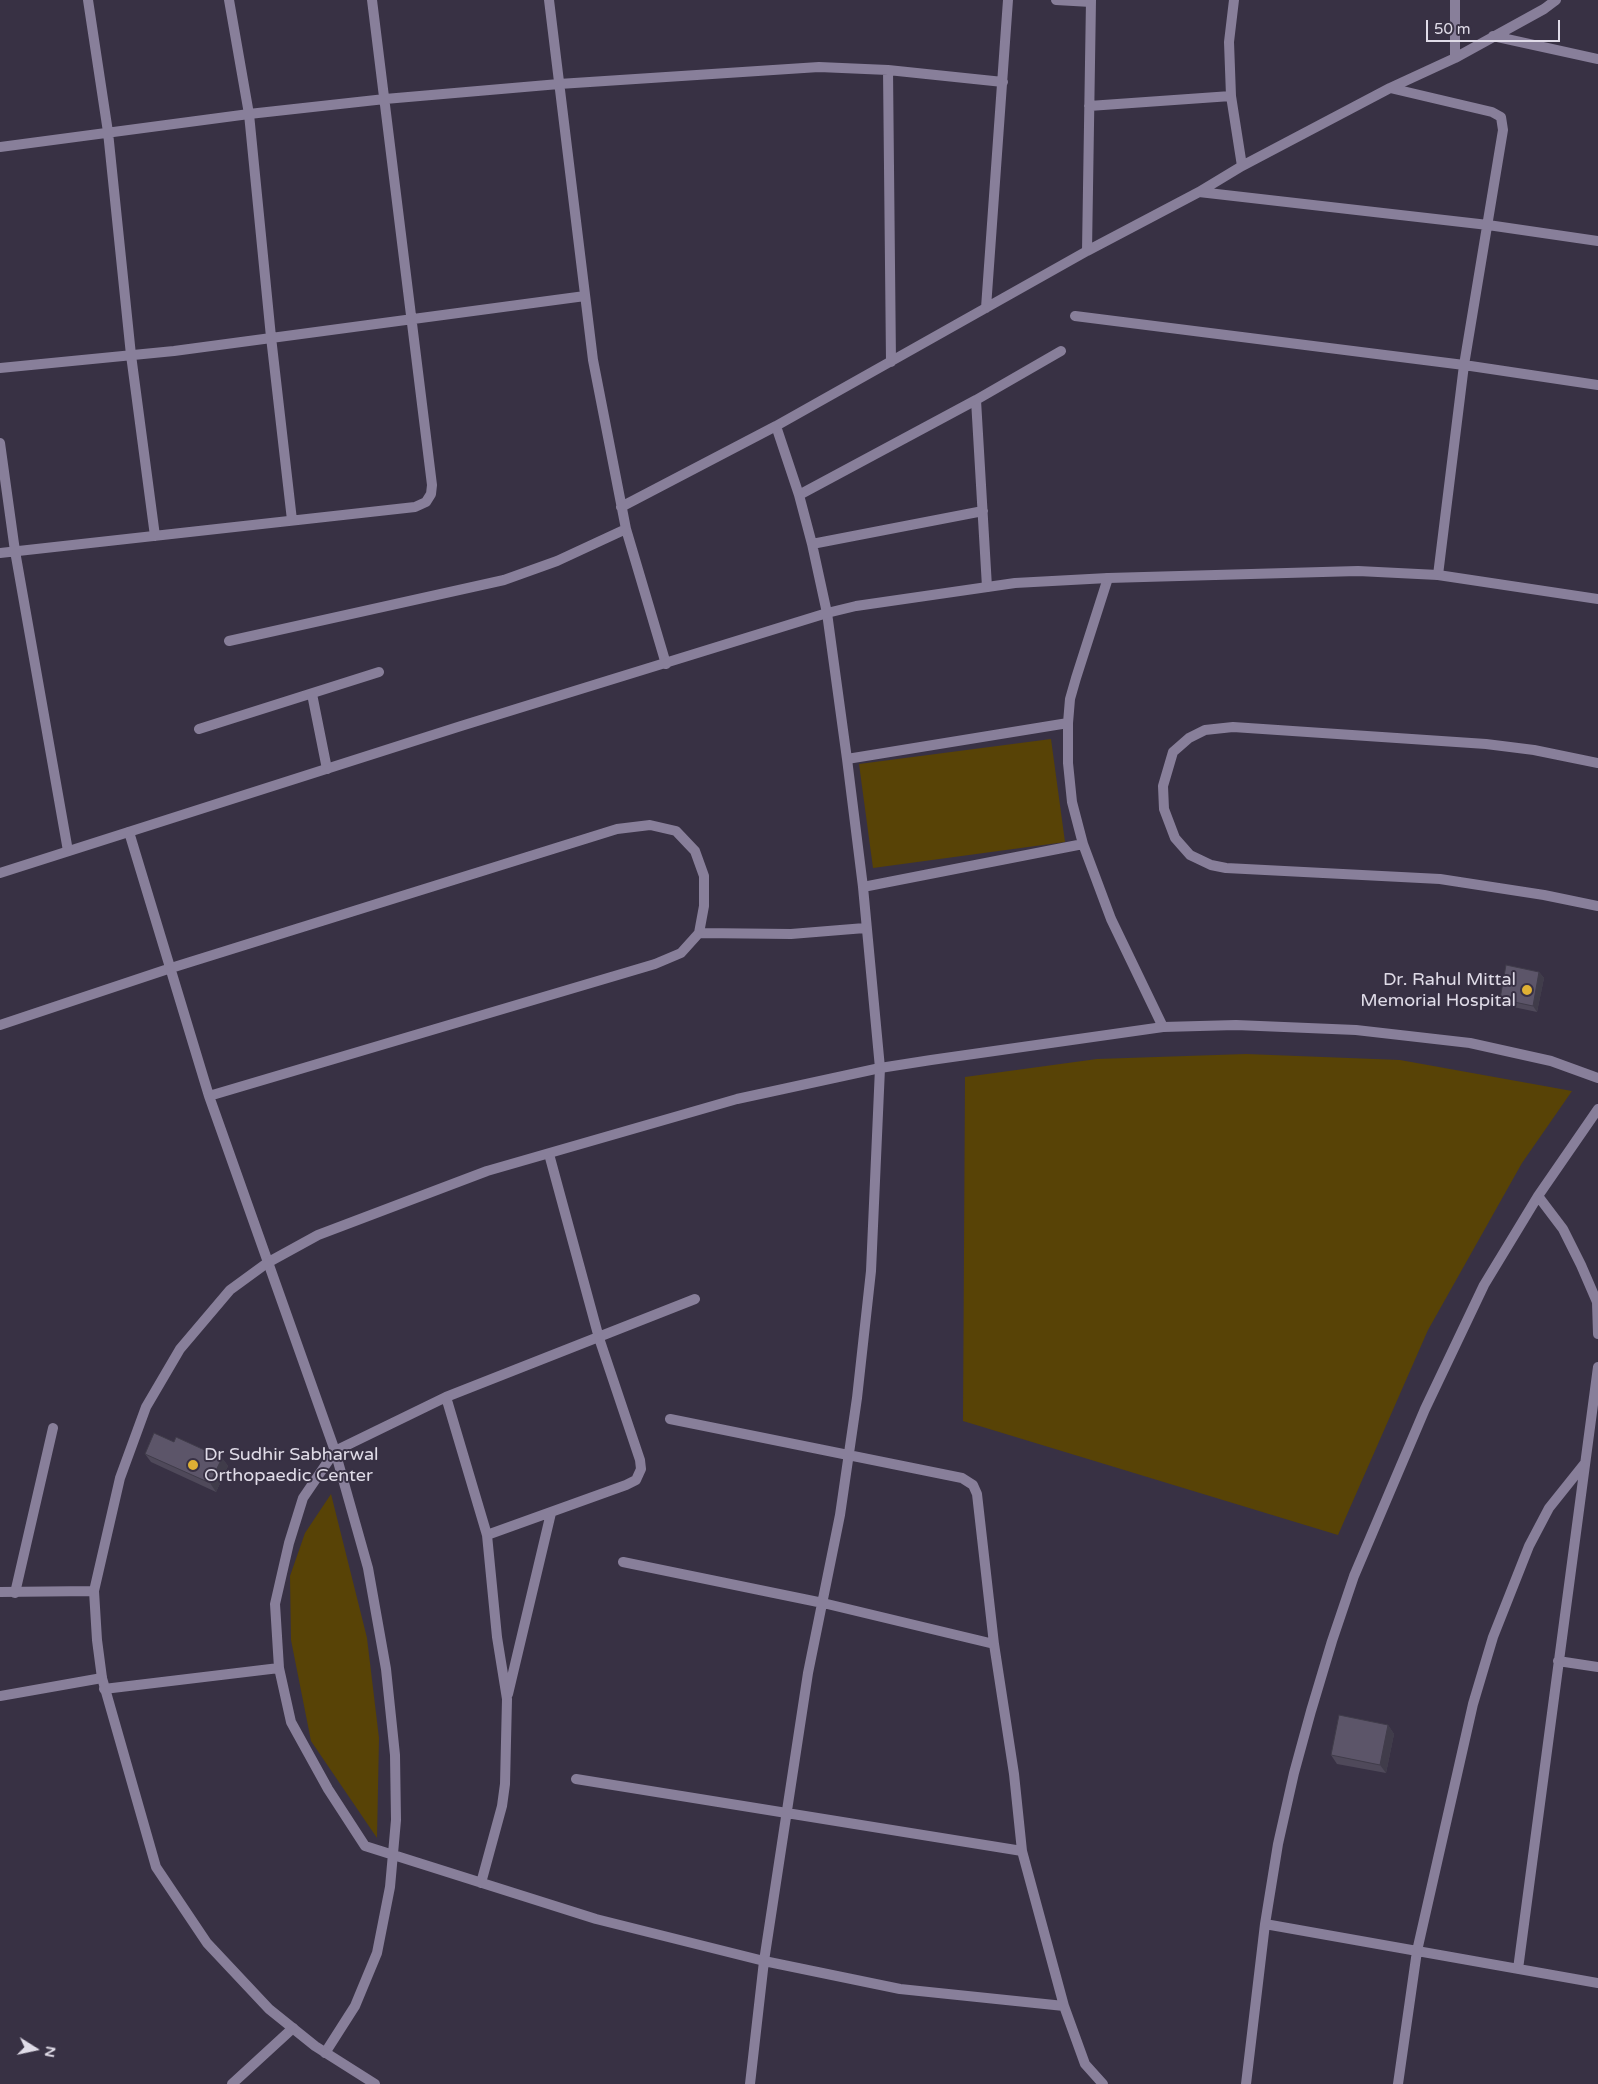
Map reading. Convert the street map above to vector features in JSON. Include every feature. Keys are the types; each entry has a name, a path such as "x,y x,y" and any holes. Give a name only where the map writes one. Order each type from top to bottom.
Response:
{"street":[{"path":"88,0 108,132 131,355 155,536"},
{"path":"229,0 249,114 271,337 292,520"},
{"path":"0,553 416,507 426,502 432,494 372,0"},
{"path":"549,0 593,360 626,529 666,664"},
{"path":"986,308 1008,0"},
{"path":"1056,0 1091,1 1087,251"},
{"path":"1234,0 1229,42 1231,96 1242,166"},
{"path":"1455,0 1455,58"},
{"path":"621,507 776,426 1087,251 1199,192 1242,166 1390,88 1455,58 1544,9 1556,0"},
{"path":"1493,36 1598,58"},
{"path":"0,147 385,98 559,84 819,67 888,70 1003,82"},
{"path":"888,70 891,362"},
{"path":"1390,88 1492,112 1501,116 1503,130 1464,365 1438,575"},
{"path":"1089,106 1231,96"},
{"path":"1199,192 1488,224 1598,241"},
{"path":"0,368 174,351 585,296"},
{"path":"1075,316 1464,365 1598,385"},
{"path":"799,495 976,400 1061,351"},
{"path":"976,400 987,587"},
{"path":"750,2084 764,1961 808,1673 840,1515 857,1398 871,1271 880,1068 863,888 827,613 799,495 776,426"},
{"path":"0,443 15,551 68,851"},
{"path":"812,544 983,511"},
{"path":"229,641 520,575 557,561 626,529"},
{"path":"0,873 827,613 856,606 1015,582 1358,571 1438,575 1598,599"},
{"path":"1108,578 1074,685 1068,723 1068,763 1072,802 1083,844 1111,919 1138,979 1163,1027"},
{"path":"198,729 379,672"},
{"path":"312,694 327,769"},
{"path":"847,759 1068,723"},
{"path":"1598,763 1534,750 1486,744 1233,727 1205,730 1189,738 1173,752 1163,786 1164,809 1175,838 1190,855 1211,865 1226,868 1440,879 1544,895 1598,906"},
{"path":"0,1026 171,968 617,829 650,825 676,831 695,850 704,876 704,906 699,933 681,952 655,964 209,1096"},
{"path":"129,832 209,1096 334,1451 368,1568 386,1669 395,1755 396,1820 390,1887 377,1953 355,2006 325,2053"},
{"path":"863,888 1083,844"},
{"path":"699,933 791,934 866,928"},
{"path":"375,2084 325,2053 269,2009 207,1943 156,1867 104,1689 97,1640 94,1591 120,1478 146,1407 180,1349 230,1290 267,1263 318,1235 487,1171 737,1099 880,1068 1163,1027 1236,1025 1356,1030 1460,1042 1550,1061 1598,1078"},
{"path":"1246,2084 1264,1924 1278,1844 1294,1773 1332,1641 1354,1576 1424,1409 1484,1285 1538,1196 1598,1109"},
{"path":"487,1535 626,1485 636,1480 641,1469 640,1460 599,1338 549,1154"},
{"path":"1538,1196 1563,1229 1581,1265 1597,1302 1598,1334"},
{"path":"695,1299 446,1397 334,1451 303,1498 289,1543 275,1604 279,1668 291,1722 328,1789 365,1846 596,1919 764,1961 900,1989 1064,2006"},
{"path":"1518,1970 1598,1368"},
{"path":"446,1397 487,1535 497,1637 507,1699 505,1784 502,1806 481,1883"},
{"path":"670,1419 962,1478 973,1485 977,1494 994,1644 1014,1774 1022,1851 1064,2006 1085,2064 1103,2084"},
{"path":"15,1593 52,1428"},
{"path":"1398,2084 1417,1951 1473,1704 1493,1637 1533,1538 1549,1508 1585,1462"},
{"path":"507,1699 551,1512"},
{"path":"624,1562 823,1602 994,1644"},
{"path":"0,1592 94,1591"},
{"path":"1558,1661 1598,1667"},
{"path":"104,1689 279,1668"},
{"path":"0,1696 102,1678"},
{"path":"576,1779 1022,1851"},
{"path":"1264,1924 1598,1983"},
{"path":"232,2084 292,2028"}],"shaded area":[{"path":"1051,739 1065,842 873,868 859,764"},
{"path":"1246,1054 1400,1060 1572,1091 1522,1163 1428,1330 1338,1535 963,1421 965,1077 1097,1059"},
{"path":"331,1494 367,1638 379,1738 377,1838 311,1741 291,1640 290,1576 305,1533"}],"building":[{"path":"1506,965 1539,972 1533,1006 1500,999"},
{"path":"154,1433 174,1442 176,1437 222,1458 210,1483 145,1454"},
{"path":"1339,1715 1388,1725 1380,1765 1331,1755"}],"place":[{"name":"Dr. Rahul Mittal Memorial Hospital","path":"1527,990"},
{"name":"Dr Sudhir Sabharwal Orthopaedic Center","path":"193,1465"}]}
